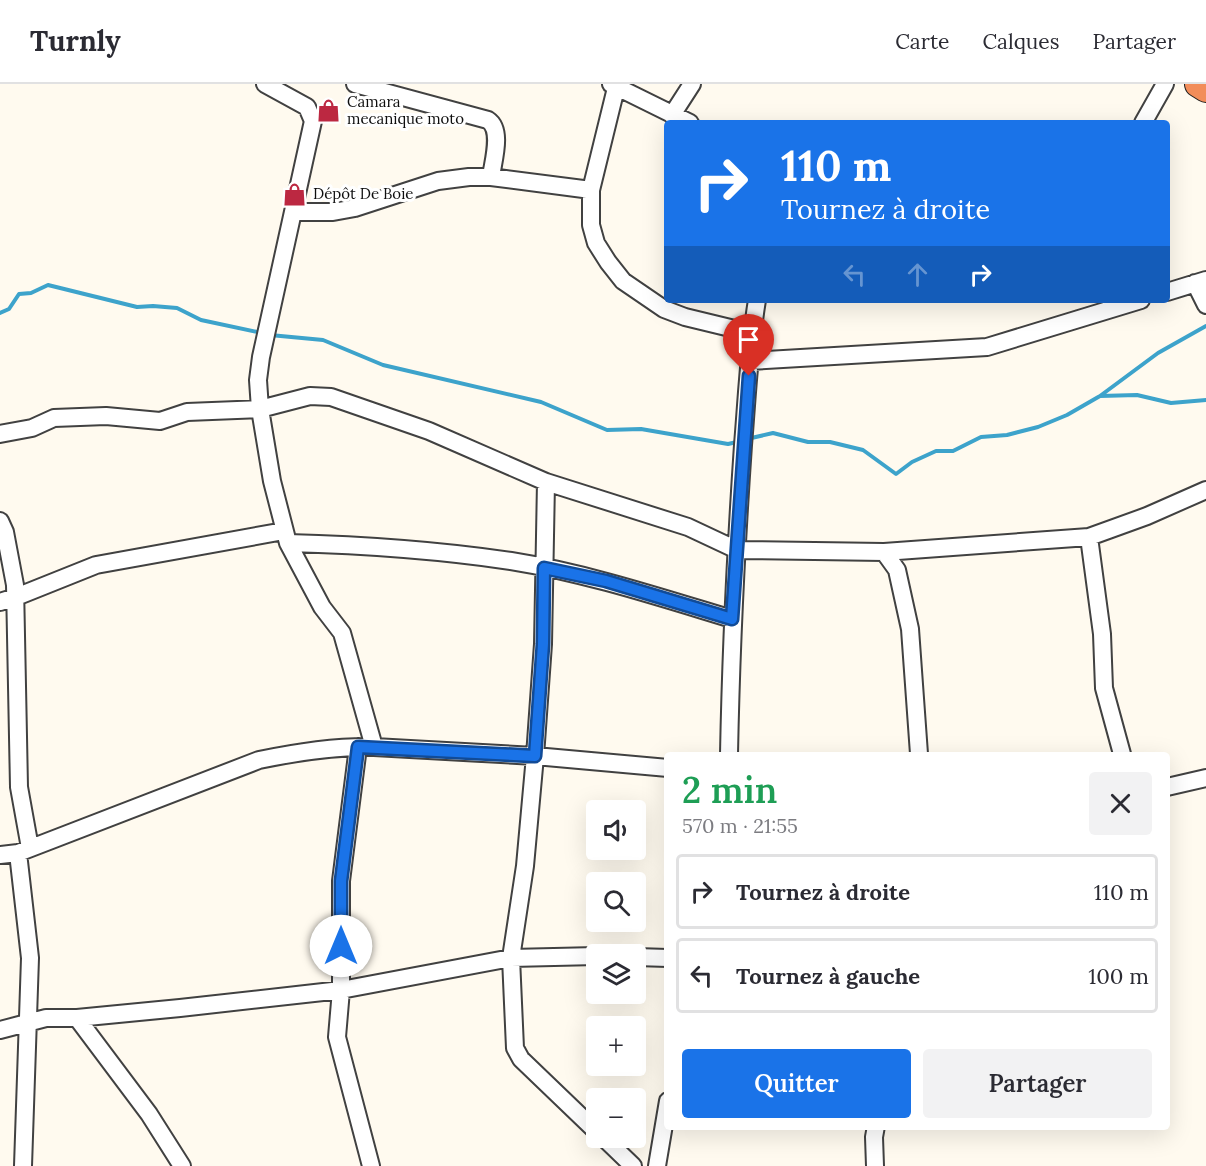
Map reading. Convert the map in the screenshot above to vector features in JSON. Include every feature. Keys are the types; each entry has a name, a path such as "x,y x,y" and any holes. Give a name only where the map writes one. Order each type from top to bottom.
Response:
{"highway":[{"path":"1198,84 1206,89"}],"street":[{"path":"265,84 307,107 313,121 273,300 258,380 260,409 272,482 286,537 322,607 342,633 366,747 341,881 341,990 338,1037 371,1166"},
{"path":"355,84 493,123 496,133 491,177"},
{"path":"672,115 692,84"},
{"path":"1145,120 1165,84"},
{"path":"683,120 614,86 591,190 591,225 596,243 623,280 664,309 685,317 751,333"},
{"path":"293,212 333,212 355,208 438,181 469,177 491,177 591,190"},
{"path":"1170,291 1201,282 1206,305"},
{"path":"729,752 737,527 751,333 756,303"},
{"path":"749,369 987,347 1131,303"},
{"path":"0,434 33,428 54,418 106,416 160,421 187,412 260,409 310,396 331,397 429,431 546,482 688,526 737,550 884,552 1089,537 1147,516 1206,490"},
{"path":"546,482 543,644 535,756 525,866 511,958 515,1048 521,1059 586,1121"},
{"path":"0,521 5,532 30,958 23,1166"},
{"path":"8,600 96,564 286,537 511,561 606,581 732,619"},
{"path":"1089,537 1102,634 1104,688 1121,752"},
{"path":"884,552 897,570 910,629 919,752"},
{"path":"0,855 24,850 259,760 300,751 366,747 535,756 664,768"},
{"path":"1170,786 1206,778"},
{"path":"0,1030 46,1018 77,1018 341,990 511,958 586,956"},
{"path":"646,957 664,958"},
{"path":"77,1018 148,1114 182,1166"},
{"path":"657,1166 664,1125"},
{"path":"875,1130 875,1166"},
{"path":"614,1148 633,1166"}],"waterway":[{"path":"0,313 9,309 19,294 31,293 48,285 137,307 177,308 201,320 262,333"},
{"path":"747,439 773,433 808,442 830,442 863,450 896,474 912,462 936,451 953,451 981,437 1007,435 1038,427 1067,415 1100,396 1158,353 1206,326"},
{"path":"270,335 323,340 383,365 541,402 607,430 641,429 728,444 737,442"},
{"path":"1100,396 1137,395 1171,403 1206,400"}],"place":[{"name":"Camara mecanique moto","path":"329,111"},
{"name":"Dépôt De Boie","path":"295,194"}],"route":[{"path":"341,946 341,881 358,747 535,756 543,644 544,568 606,581 732,619 749,376"}]}
